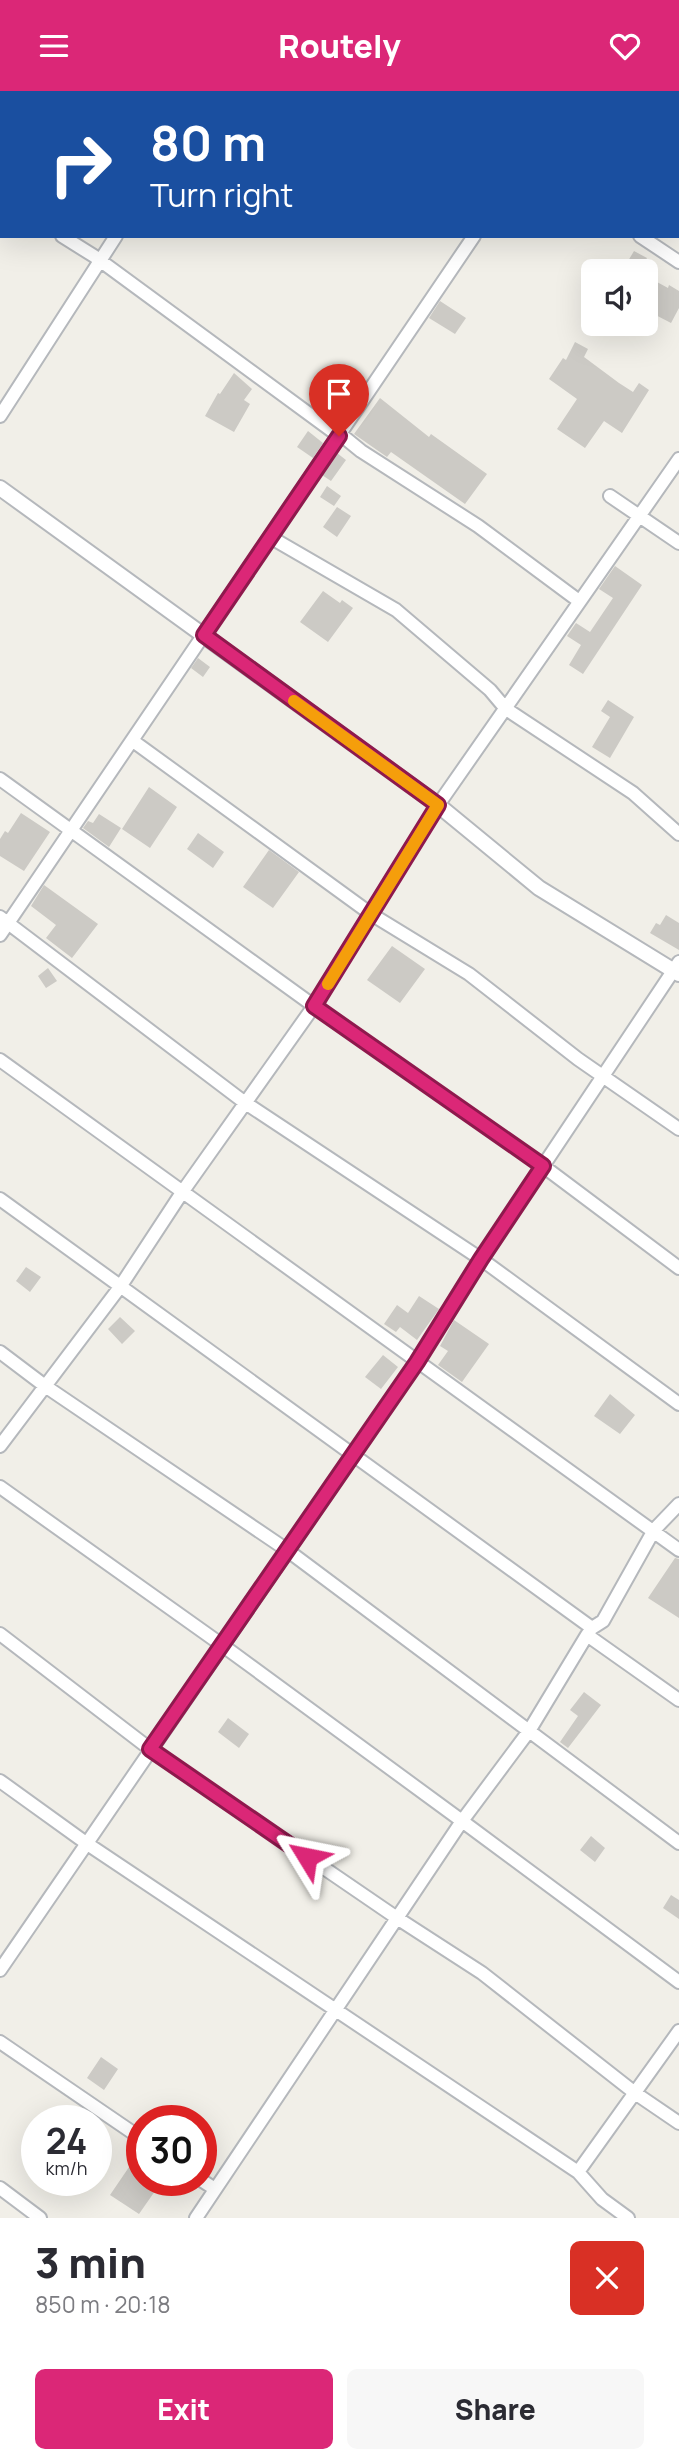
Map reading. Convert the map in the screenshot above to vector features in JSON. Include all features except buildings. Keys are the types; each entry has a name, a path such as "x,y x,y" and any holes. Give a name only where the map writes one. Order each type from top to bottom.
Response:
{"street":[{"path":"65,238 339,435 478,526 579,601"},
{"path":"0,416 115,238"},
{"path":"0,935 4,920 133,741 473,238"},
{"path":"643,238 679,263"},
{"path":"0,1446 120,1287 244,1102 314,1006 438,805 679,459"},
{"path":"0,488 438,805 539,888 677,968 481,1259 417,1362 0,1970"},
{"path":"610,496 679,544"},
{"path":"270,537 396,610 490,689 506,709 633,793 679,834"},
{"path":"133,741 371,914 469,974 603,1076 679,1129"},
{"path":"0,779 314,1006 543,1166 679,1268"},
{"path":"4,920 244,1102 481,1259 679,1404"},
{"path":"0,1060 679,1550"},
{"path":"0,1199 353,1453 679,1700"},
{"path":"0,1352 45,1386 287,1550 679,1843"},
{"path":"0,1487 222,1645 679,1982"},
{"path":"217,2186 462,1821 529,1731 590,1631 603,1621 654,1530 679,1504"},
{"path":"0,1633 150,1749 482,1973 635,2093 679,2123"},
{"path":"0,1781 86,1843 578,2172 602,2199 628,2218"},
{"path":"578,2172 679,2031"},
{"path":"0,2042 126,2128"},
{"path":"0,2188 40,2218"},
{"path":"196,2218 210,2196"}],"slow traffic":[{"path":"294,701 438,805 328,984"}],"route":[{"path":"307,1857 150,1749 417,1362 543,1166 314,1006 438,805 204,635 339,436"}]}
